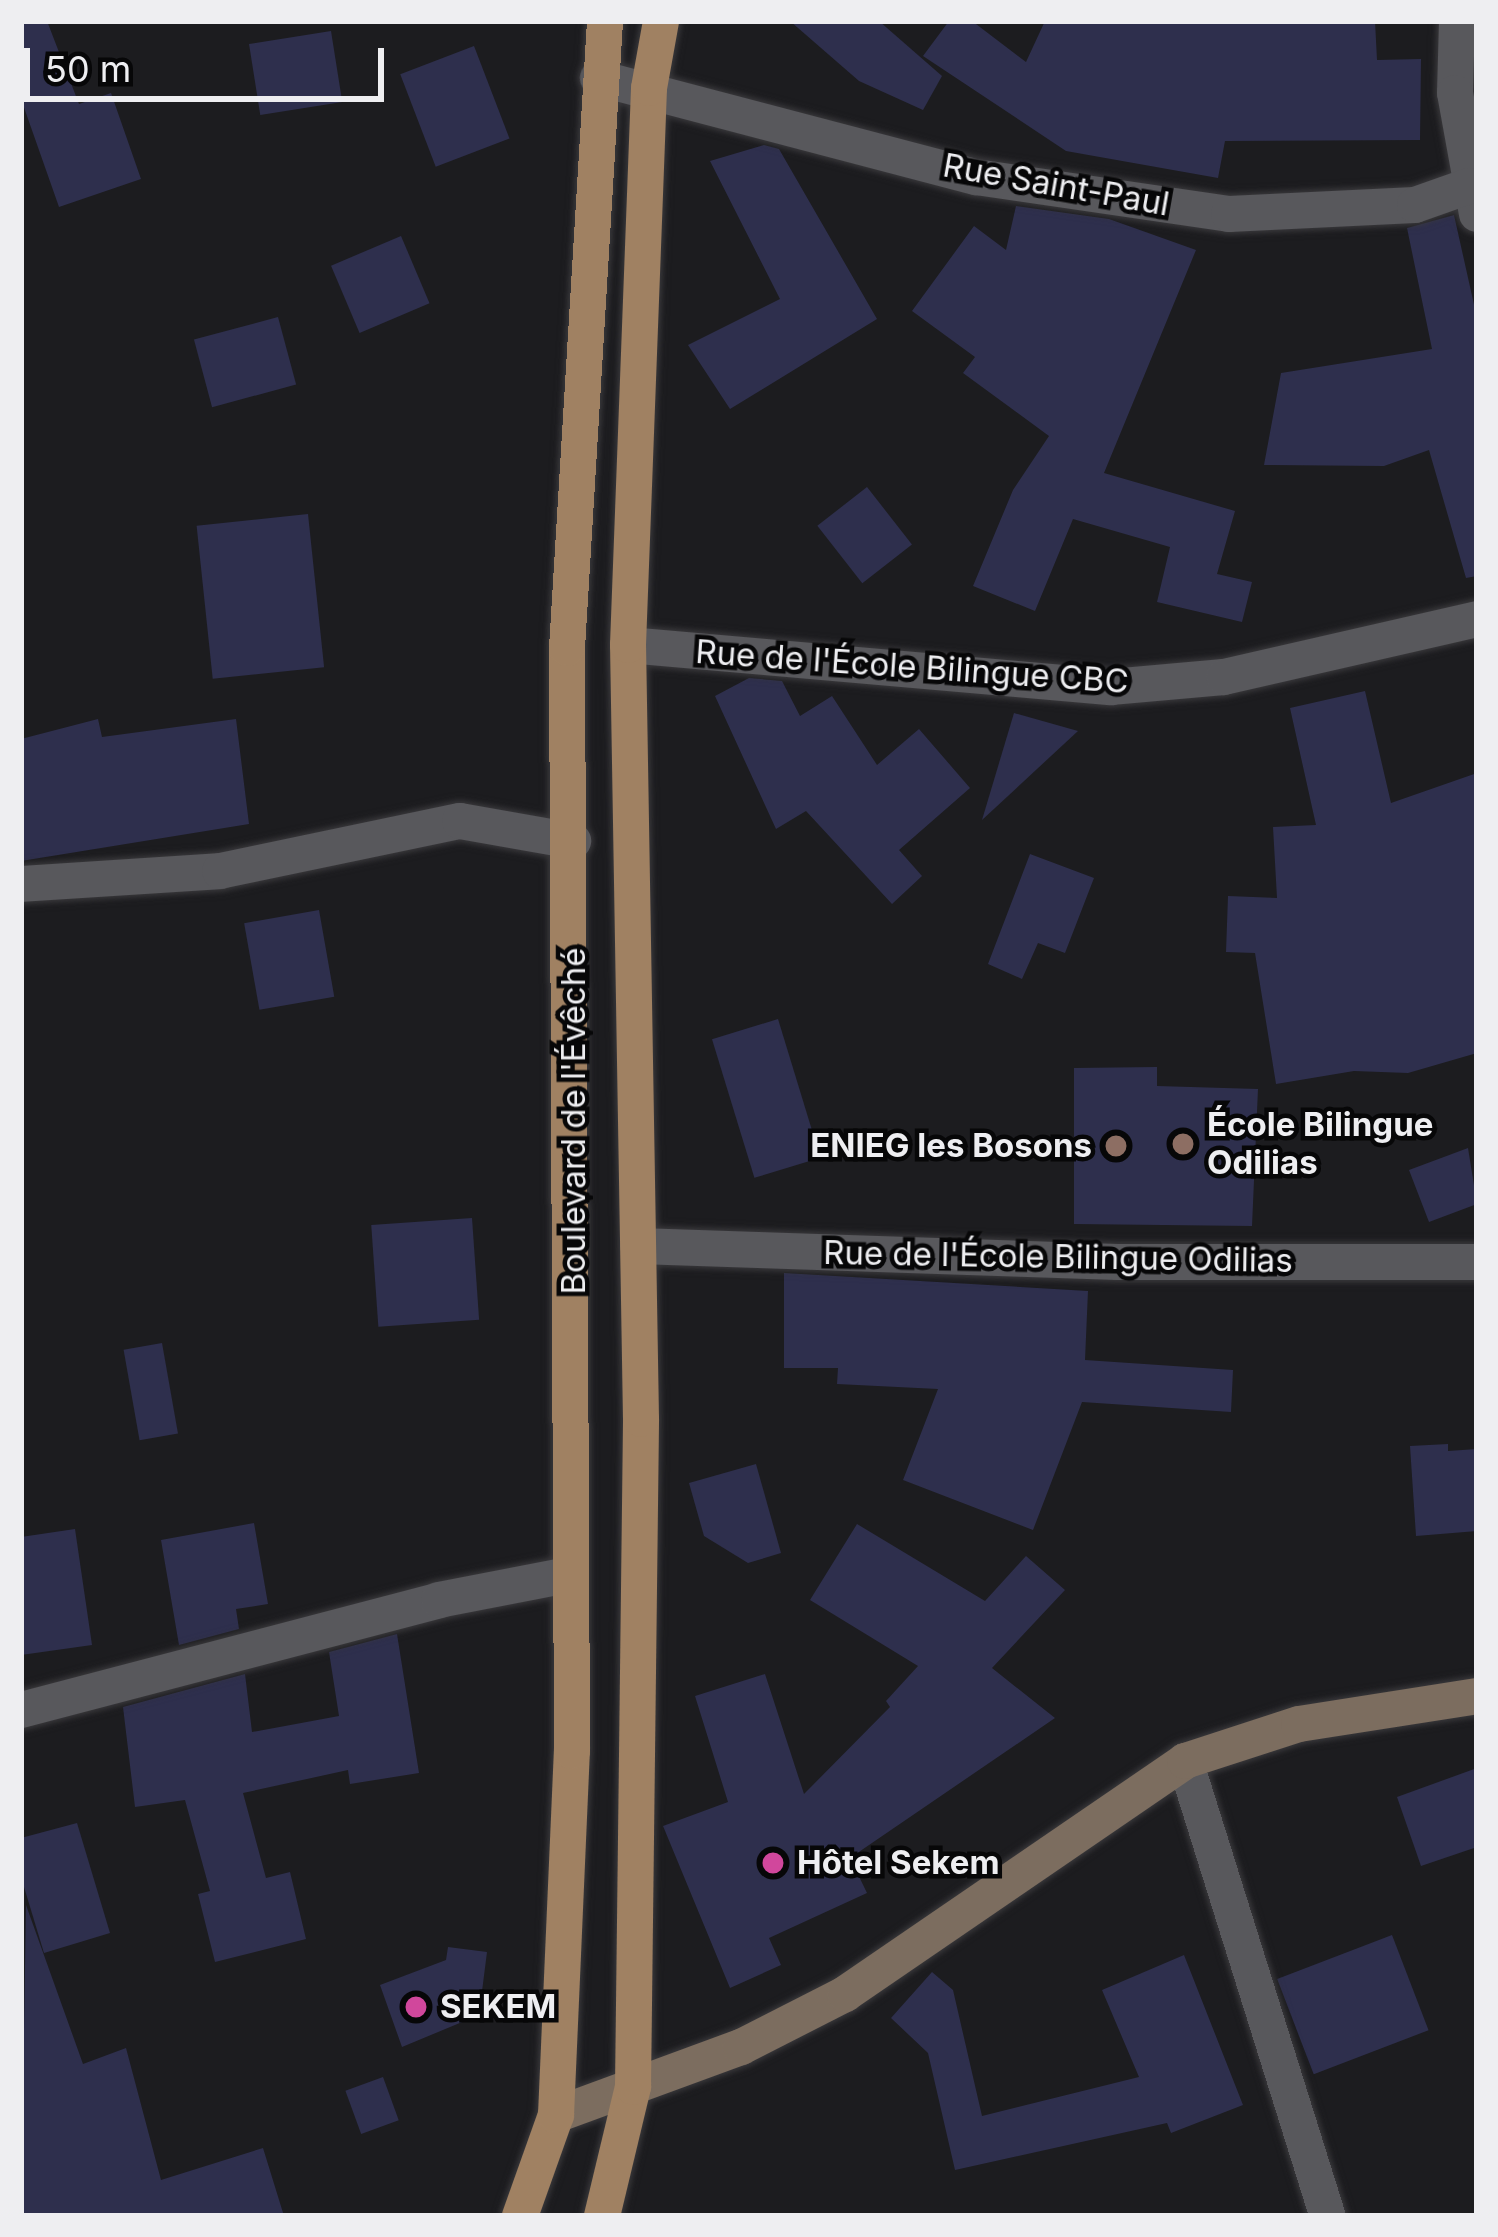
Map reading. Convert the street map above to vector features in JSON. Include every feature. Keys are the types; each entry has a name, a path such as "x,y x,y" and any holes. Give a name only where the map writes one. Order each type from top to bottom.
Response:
{"main road":[{"name":"Boulevard de l'Évêché","path":"520,2216 556,2115 572,1751 568,1575 573,842 567,648 605,21"},
{"name":"Boulevard de l'Évêché","path":"602,2216 633,2087 638,1246 628,645 649,88 661,21"}],"street":[{"path":"1456,21 1473,200"},
{"name":"Rue Saint-Paul","path":"598,78 976,177 1229,214 1473,200"},
{"name":"Rue de l'École Bilingue CBC","path":"628,645 1111,687 1224,677 1477,619"},
{"path":"21,884 220,871 460,821 573,842"},
{"name":"Rue de l'École Bilingue Odilias","path":"638,1246 1118,1262 1477,1262"},
{"path":"21,1710 439,1600 568,1575"},
{"path":"556,2115 741,2047 845,1994 1185,1761 1298,1724 1477,1696"},
{"path":"1185,1761 1328,2216"}],"building":[{"path":"21,21 47,21 79,104 111,93 141,179 59,207 21,99"},
{"path":"790,21 879,21 942,76 923,110 859,81"},
{"path":"949,21 972,21 1026,62 1045,21 1375,21 1377,60 1421,59 1420,140 1225,141 1218,178 1066,151 923,56"},
{"path":"331,31 342,102 260,115 249,44"},
{"path":"474,46 509,138 436,167 400,74"},
{"path":"764,145 779,149 877,319 730,409 688,345 780,299 710,161"},
{"path":"1016,206 1109,219 1196,250 1104,473 1235,511 1217,574 1252,582 1242,622 1157,602 1170,547 1073,519 1035,611 973,586 1013,490 1049,436 963,373 975,357 912,311 974,226 1006,250"},
{"path":"1454,215 1477,318 1477,576 1466,578 1429,450 1384,466 1264,465 1281,373 1432,349 1407,228"},
{"path":"401,236 430,303 360,333 331,266"},
{"path":"278,317 296,385 212,407 194,340"},
{"path":"867,487 912,545 862,583 817,526"},
{"path":"308,514 324,667 213,679 197,526"},
{"path":"749,678 782,681 800,716 832,696 877,765 919,729 970,788 899,850 922,876 892,904 806,811 776,829 715,696"},
{"path":"1365,691 1391,803 1477,773 1477,1053 1408,1073 1354,1071 1276,1084 1255,953 1226,952 1228,896 1277,898 1273,827 1316,825 1290,708"},
{"path":"1014,713 1078,731 982,820"},
{"path":"98,719 102,737 236,719 249,824 21,861 21,739"},
{"path":"1030,854 1094,878 1065,953 1038,943 1022,979 988,964"},
{"path":"319,910 334,997 259,1010 244,923"},
{"path":"778,1019 820,1158 754,1178 712,1039"},
{"name":"École Bilingue Odilias","path":"1157,1067 1157,1086 1258,1089 1252,1226 1074,1224 1074,1068"},
{"path":"1468,1148 1477,1204 1429,1222 1409,1170"},
{"path":"472,1218 479,1320 378,1327 371,1225"},
{"path":"784,1273 1088,1291 1085,1360 1233,1370 1231,1412 1082,1402 1033,1530 903,1480 938,1389 837,1384 838,1368 784,1368"},
{"path":"162,1343 178,1434 140,1440 124,1350"},
{"path":"1448,1444 1448,1451 1477,1449 1477,1531 1416,1536 1410,1446"},
{"path":"756,1464 781,1553 748,1563 704,1536 689,1483"},
{"path":"254,1523 268,1604 236,1609 239,1629 179,1645 161,1540"},
{"path":"857,1524 985,1601 1026,1556 1065,1590 992,1668 1055,1718 850,1858 867,1893 769,1938 781,1965 730,1988 663,1826 728,1802 695,1696 765,1674 804,1794 890,1707 886,1701 918,1666 810,1600"},
{"path":"75,1529 92,1645 21,1655 21,1537"},
{"path":"397,1634 419,1773 350,1784 348,1770 243,1793 266,1878 290,1872 306,1939 215,1962 198,1894 210,1891 185,1800 135,1807 123,1707 245,1674 252,1732 339,1716 329,1652"},
{"path":"1477,1768 1477,1847 1421,1866 1397,1797"},
{"path":"77,1823 110,1933 44,1953 21,1877 21,1838"},
{"path":"26,1905 83,2064 126,2048 161,2180 263,2148 284,2216 21,2216"},
{"path":"1392,1935 1429,2030 1314,2074 1277,1979"},
{"path":"448,1947 487,1952 479,2015 402,2047 380,1985 446,1960"},
{"path":"1184,1955 1243,2105 1171,2133 1167,2123 955,2170 928,2053 891,2018 932,1972 953,1990 982,2116 1139,2077 1102,1990"},
{"path":"383,2077 399,2120 361,2134 345,2091"}],"place":[{"name":"École Bilingue Odilias","path":"1183,1144"},
{"name":"ENIEG les Bosons","path":"1116,1146"},
{"name":"Hôtel Sekem","path":"773,1863"},
{"name":"SEKEM","path":"416,2007"}]}
